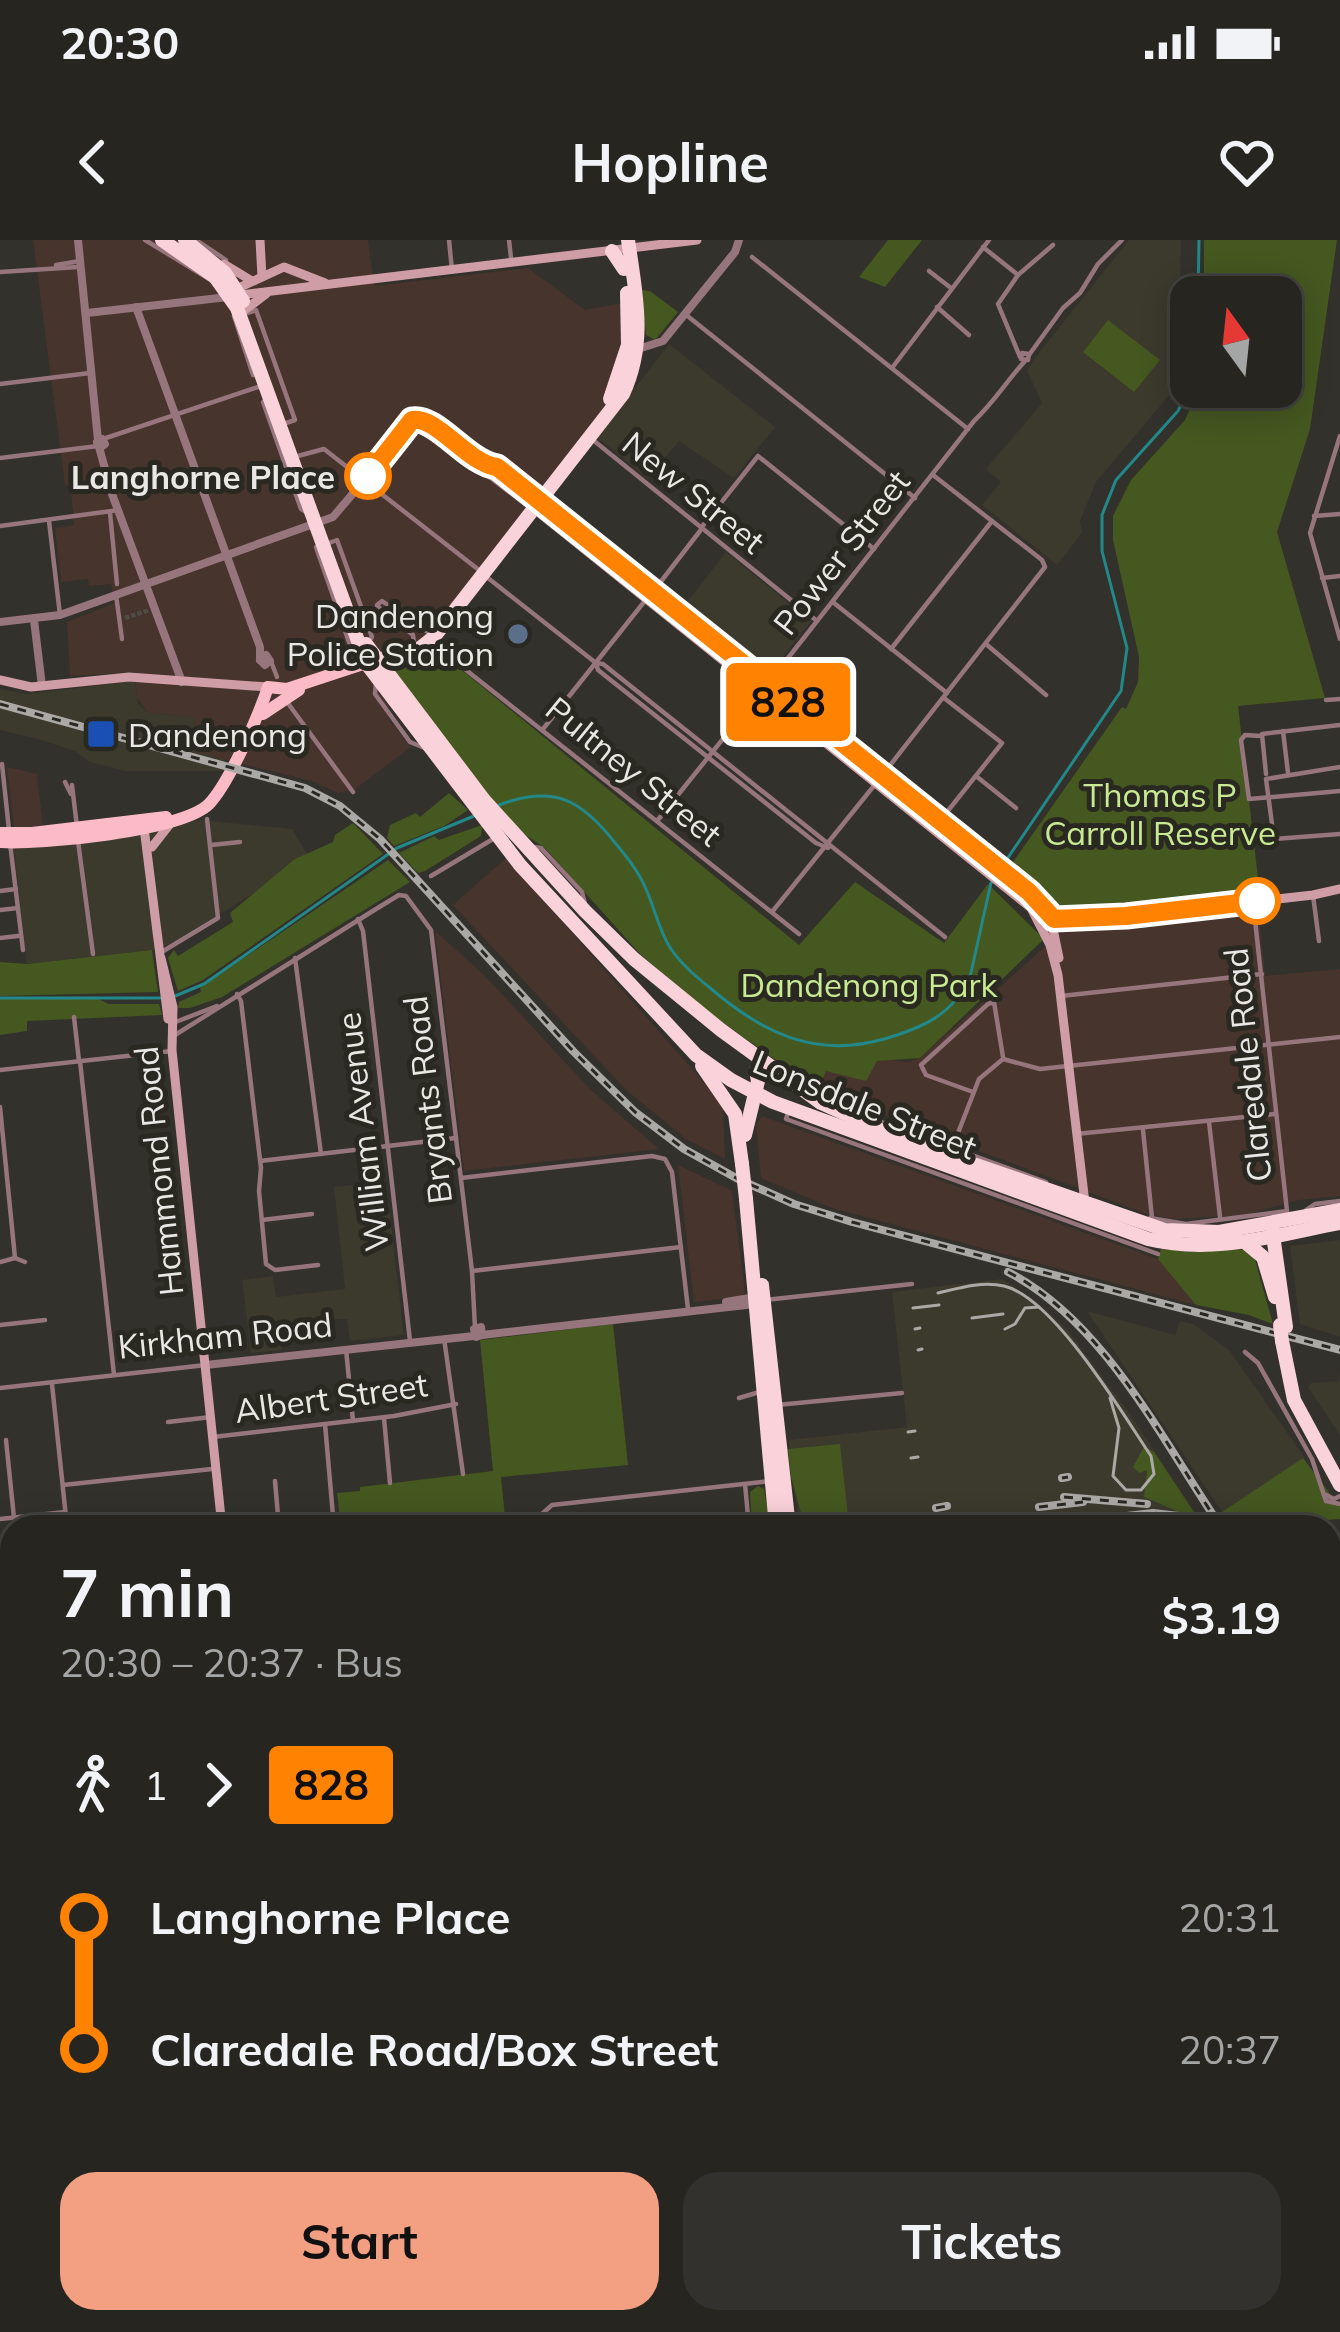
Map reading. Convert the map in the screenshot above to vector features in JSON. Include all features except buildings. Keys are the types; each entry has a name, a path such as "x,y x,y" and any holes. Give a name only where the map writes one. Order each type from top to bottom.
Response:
{"highway":[{"path":"162,240 240,293"},
{"path":"191,242 240,293"},
{"path":"373,670 420,643 446,616 570,458 622,379 629,337 618,246"},
{"path":"570,458 591,441 638,349 638,309 618,246"},
{"name":"Lonsdale Street","path":"240,293 266,384 373,670 432,751 479,802"},
{"name":"Lonsdale Street","path":"240,293 295,457"},
{"name":"Lonsdale Street","path":"373,670 602,955 696,1055 788,1114 948,1161"},
{"name":"Lonsdale Street","path":"499,826 529,849 616,942 721,1030 830,1108 948,1161 1168,1244 1217,1246 1270,1230"},
{"path":"602,955 616,942"},
{"path":"721,1030 722,1038 756,1070 795,1085"},
{"path":"696,1055 742,1123"},
{"path":"756,1070 742,1069 731,1080 742,1123 768,1401 785,1515"},
{"path":"742,1123 754,1093 756,1070"},
{"path":"742,1123 756,1108 772,1102"},
{"name":"Lonsdale Street","path":"1083,1211 1181,1232 1270,1230"},
{"path":"1270,1230 1294,1216 1337,1216"},
{"path":"1270,1230 1337,1216"},
{"path":"1278,1260 1287,1244 1337,1216"},
{"path":"1270,1230 1278,1260 1294,1400 1340,1485"},
{"path":"1270,1230 1277,1303"},
{"path":"1244,1241 1263,1257 1303,1404 1340,1466"},
{"path":"777,1515 778,1480"}],"main road":[{"path":"240,293 697,240"},
{"path":"240,293 261,246"},
{"path":"261,246 271,263 330,284"},
{"path":"240,293 285,267"},
{"path":"285,267 297,278 290,288"},
{"path":"534,504 1053,918 1073,921"},
{"path":"266,694 284,695 309,684 373,670"},
{"path":"0,680 42,686 125,677 237,686 288,697 309,684"},
{"path":"5,838 147,825 200,811 212,800 266,694"},
{"path":"151,852 179,818"},
{"name":"Hammond Road","path":"147,825 171,1007 171,1045 221,1515"},
{"path":"1008,881 1037,917 1058,975"},
{"path":"1037,917 1052,926 1340,889"},
{"path":"1041,904 1058,949 1083,1211"}],"street":[{"path":"78,240 101,443 115,508 182,682"},
{"path":"145,240 208,281 240,293"},
{"path":"448,240 452,270"},
{"path":"509,240 512,262"},
{"path":"638,349 661,343 735,251 735,240"},
{"path":"889,366 989,240"},
{"name":"Power Street","path":"658,821 968,429 997,401 1024,356 1122,240"},
{"path":"1024,356 998,304 1018,275 1053,245"},
{"path":"983,248 1018,275"},
{"path":"752,257 968,429"},
{"path":"0,272 81,263"},
{"path":"929,271 951,288"},
{"path":"87,313 240,293"},
{"path":"140,307 265,659 266,694 292,714 353,792"},
{"path":"936,307 969,335"},
{"path":"685,314 915,498"},
{"path":"0,383 94,373"},
{"path":"0,458 85,448 266,384"},
{"name":"Lonsdale Street","path":"266,384 263,402 301,509 316,519"},
{"path":"0,622 59,615 117,590 338,514 417,418 426,420 534,504"},
{"path":"1340,436 1310,534 1340,638"},
{"name":"New Street","path":"591,441 817,621"},
{"path":"101,443 115,508 122,639"},
{"path":"295,457 322,448 596,663 598,670 945,937"},
{"path":"543,729 758,456 874,549"},
{"path":"493,472 534,504"},
{"path":"772,912 1046,565 933,475"},
{"path":"0,526 115,508"},
{"path":"1314,516 1340,514"},
{"path":"49,520 59,615"},
{"path":"891,649 993,521"},
{"path":"1322,578 1340,576"},
{"name":"Pultney Street","path":"420,643 377,607 380,601 420,643 543,729 799,934"},
{"path":"833,602 1002,742 938,824"},
{"path":"34,620 42,686"},
{"path":"986,644 1046,695"},
{"name":"Lonsdale Street","path":"373,670 376,696 410,741 432,751"},
{"path":"288,697 292,714"},
{"path":"1326,700 1340,699"},
{"path":"410,741 411,723"},
{"path":"1340,724 1245,735 1241,740 1251,800 1340,791"},
{"path":"1283,731 1288,773"},
{"path":"1261,736 1274,839 1340,834"},
{"path":"2,764 5,838 23,950"},
{"path":"1268,776 1340,767"},
{"path":"976,776 1016,808"},
{"path":"69,783 92,954"},
{"path":"161,956 218,919 207,819"},
{"path":"431,876 499,826"},
{"path":"211,845 240,842"},
{"path":"0,891 16,889"},
{"name":"Bryants Road","path":"358,919 403,895 431,927 478,1331"},
{"path":"1313,895 1318,941"},
{"name":"Claredale Road","path":"1253,902 1276,1114 1294,1216"},
{"path":"0,910 19,908"},
{"path":"0,1070 171,1045 218,1006 358,919"},
{"name":"William Avenue","path":"358,919 410,1341"},
{"path":"0,938 21,936"},
{"path":"295,958 321,1154"},
{"path":"1061,997 1262,974"},
{"path":"237,994 260,1161 268,1267 318,1265"},
{"path":"973,1092 926,1076 921,1065 994,1003 1003,1059"},
{"path":"171,1024 218,1006"},
{"path":"171,1007 188,1014"},
{"path":"74,1017 114,1375"},
{"path":"171,1024 198,1020"},
{"path":"1003,1059 1032,1069 1340,1037"},
{"path":"948,1161 979,1079 1003,1059"},
{"path":"0,1107 15,1258"},
{"path":"1076,1134 1276,1114"},
{"path":"1209,1122 1220,1220"},
{"path":"1143,1130 1152,1218"},
{"path":"260,1161 456,1138"},
{"path":"460,1178 652,1156 664,1160 672,1172 688,1309"},
{"name":"Lonsdale Street","path":"948,1161 1028,1206 1083,1211 1158,1254"},
{"path":"1028,1206 1050,1199"},
{"name":"Lonsdale Street","path":"1083,1211 1104,1203 1183,1224 1294,1216 1313,1204 1340,1201"},
{"path":"262,1220 312,1214"},
{"path":"472,1271 681,1247"},
{"path":"0,1262 15,1258 25,1262"},
{"name":"Kirkham Road","path":"0,1388 912,1284"},
{"path":"0,1325 45,1320"},
{"path":"444,1337 463,1474"},
{"path":"346,1349 353,1421"},
{"path":"1245,1352 1260,1366 1310,1455 1328,1503 1340,1500"},
{"path":"52,1382 65,1515"},
{"path":"739,1398 768,1401 902,1393"},
{"name":"Albert Street","path":"213,1437 384,1418 456,1404"},
{"path":"168,1422 211,1418"},
{"path":"384,1418 390,1483"},
{"path":"325,1424 333,1515"},
{"path":"6,1440 14,1515"},
{"path":"63,1486 216,1468"},
{"path":"544,1515 552,1505 778,1480"},
{"path":"275,1481 278,1515"},
{"path":"746,1484 748,1515"},
{"path":"40,1515 65,1512"}],"shaded area":[{"path":"33,240 368,240 374,286 528,268 585,310 622,303 645,317 644,352 633,390 431,645 391,672 388,718 411,747 355,789 338,793 312,781 198,753 193,717 148,713 137,698 135,672 70,676 67,622 114,603 111,584 89,586 88,579 61,582 55,528 74,525 73,510 70,486 65,485"},
{"path":"1129,240 1181,240 1180,276 1170,276 1170,394 1096,482 1080,521 1082,533 1057,565 982,505 1001,482 986,469 1042,403 1027,371"},
{"path":"669,344 775,427 734,478 679,441 648,479 597,437"},
{"path":"726,552 811,621 768,676 682,609"},
{"path":"135,681 138,704 148,713 193,717 198,752 224,759 221,771 125,771 0,730 0,689 27,694"},
{"path":"7,767 37,774 43,826 14,828"},
{"path":"200,820 292,829 307,854 269,884 170,944 27,964 14,849 131,835"},
{"path":"506,858 723,1104 725,1159 686,1139 626,1090 453,905"},
{"path":"1258,906 1265,976 1340,969 1340,1196 1299,1200 1244,1215 1176,1219 1146,1214 818,1090 826,1071 884,1059 908,1062 920,1058 1067,927"},
{"path":"435,931 484,975 590,1089 659,1149 464,1171"},
{"path":"762,1116 1163,1261 1196,1305 835,1209 761,1178 756,1124"},
{"path":"678,1165 732,1191 745,1292 741,1297 694,1302"},
{"path":"386,1181 404,1335 350,1341 347,1319 338,1319 280,1329 282,1350 251,1353 242,1280 273,1276 276,1297 345,1289 334,1187"},
{"path":"1340,1240 1340,1337 1300,1324 1290,1246"},
{"path":"1002,1279 1032,1298 1066,1328 1197,1515 798,1515 789,1440 907,1427 892,1292"},
{"path":"1087,1311 1175,1335 1180,1321 1193,1324 1229,1350 1305,1458 1223,1513"},
{"path":"1340,1370 1340,1435 1308,1387 1339,1381"}],"green space":[{"path":"888,240 922,240 885,287 859,277"},
{"name":"Thomas P Carroll Reserve","path":"1204,240 1337,240 1310,429 1277,532 1325,698 1238,706 1260,895 1064,916 1008,869 1122,707 1126,709 1138,682 1139,657 1113,540 1113,516 1131,480 1190,408 1302,408 1302,276 1204,276"},
{"path":"642,290 678,312 655,340 646,335"},
{"path":"1108,320 1160,360 1134,392 1083,352"},
{"name":"Dandenong Park","path":"431,645 799,945 855,882 944,943 988,884 1044,939 920,1058 877,1061 866,1081 826,1071 818,1090 707,1011 641,955 545,848 515,828 391,672"},
{"path":"449,793 468,810 444,826 394,846 387,838 390,825 416,813 420,817"},
{"path":"353,823 383,854 203,980 178,991 168,958 174,950 178,956 233,922 230,913 295,859 333,842 335,835"},
{"path":"482,825 481,836 425,871 418,873 399,853 434,836 439,840"},
{"path":"388,860 410,882 222,997 178,1008 179,1002 201,992 200,988"},
{"path":"152,950 158,992 0,996 0,962 27,964"},
{"path":"96,998 109,1004 159,1004 162,1015 27,1021 27,1031 0,1035 0,999"},
{"path":"1161,1249 1252,1249 1273,1324 1196,1305 1158,1259"},
{"path":"613,1324 628,1465 501,1477 505,1515 340,1515 337,1493 493,1471 480,1340"},
{"path":"840,1444 848,1515 802,1515 788,1449"},
{"path":"1144,1447 1154,1452 1196,1515 1174,1515 1177,1511 1144,1497 1147,1470 1139,1473 1133,1467"},
{"path":"1303,1458 1340,1507 1340,1515 1222,1512"},
{"path":"758,1486 764,1489 769,1515 751,1515 750,1492"}],"waterway":[{"path":"1198,276 1199,240"},
{"path":"1003,865 1121,691 1127,648 1102,551 1102,515 1116,480 1180,408"},
{"path":"499,805 551,797 591,816 633,865 667,942 684,965 748,1017 812,1043 834,1046 884,1039 923,1025 945,1010 970,977 991,883"},
{"path":"175,996 204,984 397,848 474,816"},
{"path":"0,998 160,998"}],"tunnel":[{"path":"125,618 149,610"}],"tram line":[{"path":"938,1293 979,1285 1004,1286 1044,1312 1085,1359 1151,1456 1154,1474 1141,1490 1126,1490 1113,1476 1119,1428 1110,1398"},
{"path":"913,1308 939,1305"},
{"path":"1005,1329 1015,1324 1025,1308 1039,1307"},
{"path":"972,1318 1003,1314"},
{"path":"915,1329 920,1328"},
{"path":"918,1350 922,1349"},
{"path":"908,1432 915,1431"},
{"path":"911,1458 918,1457"}],"railway":[{"path":"0,704 305,788 340,806 380,839 573,1051 635,1112 684,1149 738,1179 794,1204 852,1222 1340,1350"},
{"path":"1008,1272 1042,1293 1102,1351 1213,1515"},
{"path":"1062,1478 1068,1477"},
{"path":"1064,1497 1147,1504"},
{"path":"1039,1507 1083,1502"},
{"path":"936,1508 947,1506"},
{"path":"1135,1515 1170,1515"}],"bus line":[{"name":"828","path":"368,476 412,420 426,420 481,464 497,467 1029,892 1054,919 1073,921 1257,901"}],"place":[{"name":"Langhorne Place","path":"368,476"},
{"name":"Dandenong Police Station","path":"518,634"},
{"name":"Dandenong","path":"101,734"}]}
